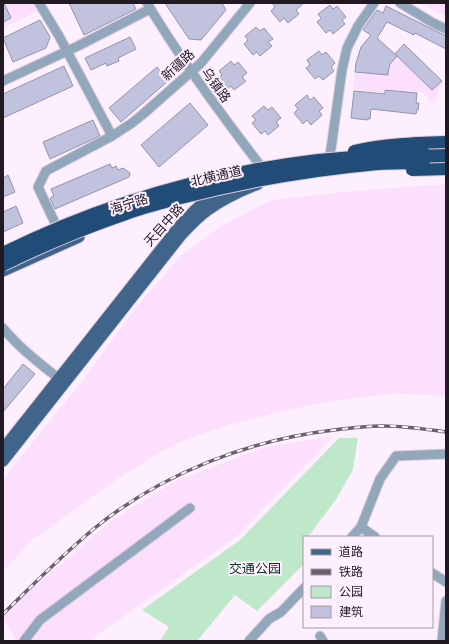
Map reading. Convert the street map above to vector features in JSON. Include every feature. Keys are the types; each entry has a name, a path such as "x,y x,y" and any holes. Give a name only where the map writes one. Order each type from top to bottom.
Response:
{"highway":[{"path":"323,162 371,147 446,142"},
{"name":"北横通道","path":"3,253 77,220 120,204 156,193 241,172 376,156 446,153"},
{"path":"323,162 382,171 446,169"},
{"name":"北横通道","path":"3,265 31,251 81,230 123,215 166,202 323,162 378,164 446,162"}],"main road":[{"name":"天目中路","path":"3,461 173,234 186,219 213,195 260,165 285,160 323,162 446,149"},
{"name":"海宁路","path":"3,249 97,208 217,174 260,165"},
{"name":"天目中路","path":"3,449 62,381 175,243 206,211 221,201 268,180 371,168 446,166"},
{"name":"海宁路","path":"3,272 83,235 138,215 268,180"}],"street":[{"path":"39,3 67,51 112,136"},
{"name":"新疆路","path":"56,225 38,187 46,171 112,136 132,123 201,63 250,3"},
{"path":"323,162 347,48 358,26 374,3"},
{"path":"400,3 446,29"},
{"path":"3,80 67,51 148,6"},
{"name":"乌镇路","path":"148,6 191,72 260,165 268,180"},
{"path":"3,328 28,353 62,381"},
{"path":"353,536 361,527 380,479 396,456 446,454"},
{"path":"24,641 40,620 190,508"},
{"path":"361,527 374,536"},
{"path":"433,574 446,582"},
{"path":"248,641 270,619 281,612 303,589"},
{"path":"442,641 446,601"}],"shaded area":[{"path":"3,3 33,3 38,11 3,27"},
{"path":"446,3 446,16 421,4"},
{"path":"368,39 379,48 394,54 405,44 442,81 434,104 422,92 385,89 384,93 353,89 356,63 361,47"},
{"path":"446,184 446,396 397,393 335,400 282,411 227,425 184,440 150,458 111,483 32,540 3,571 3,480 80,384 137,306 182,255 221,226 272,200 345,192"},
{"path":"333,436 237,536 88,641 17,641 3,618 3,614 115,518 176,481 265,447"}],"green space":[{"name":"交通公园","path":"339,438 358,438 353,469 337,498 309,536 303,536 303,565 257,611 235,595 197,641 160,641 169,627 142,610 240,540"}],"building":[{"path":"3,3 11,18 3,22"},
{"path":"69,3 133,3 136,9 84,35"},
{"path":"165,3 222,3 226,10 201,40 189,39"},
{"path":"272,3 304,3 296,10 299,14 288,23 284,18 280,22 271,11 275,7"},
{"path":"330,5 333,9 337,6 346,17 342,20 345,24 333,34 330,30 326,33 317,22 321,18 318,14"},
{"path":"386,6 446,36 446,49 415,33 414,35 387,22 377,38 397,56 390,64 388,75 355,72 361,47 371,35 363,30 377,10 383,13"},
{"path":"40,20 50,37 46,48 13,62 3,38"},
{"path":"256,27 260,31 264,28 273,39 268,42 272,46 260,56 257,52 253,55 244,44 248,40 245,36"},
{"path":"130,37 136,49 118,58 119,61 107,66 106,63 91,70 85,58"},
{"path":"404,44 442,81 432,90 395,54"},
{"path":"319,51 322,55 326,52 335,63 331,67 334,71 323,80 319,76 315,79 306,68 310,65 307,60"},
{"path":"231,61 234,65 238,62 247,73 242,77 246,81 234,90 231,86 227,89 218,78 222,75 219,71"},
{"path":"64,66 73,86 3,118 3,94"},
{"path":"157,67 168,81 121,122 109,108"},
{"path":"385,90 417,93 416,103 419,103 416,114 371,109 370,119 351,118 354,91 385,94"},
{"path":"307,95 310,100 314,97 323,108 319,111 322,115 311,125 307,120 303,124 294,113 298,109 295,105"},
{"path":"190,103 208,125 159,167 141,145"},
{"path":"264,106 268,110 272,107 281,118 276,122 279,126 268,135 265,131 261,134 252,123 256,120 252,116"},
{"path":"93,120 100,136 50,159 43,142"},
{"path":"110,164 112,168 116,166 118,170 123,168 130,173 129,177 55,209 50,198 54,196 51,189"},
{"path":"8,175 15,192 3,197 3,178"},
{"path":"16,206 23,223 3,232 3,212"},
{"path":"23,364 35,374 3,412 3,389"}],"railway":[{"path":"3,614 48,570 96,527 150,490 178,475 208,462 270,442 334,430 391,426 446,432"}]}
